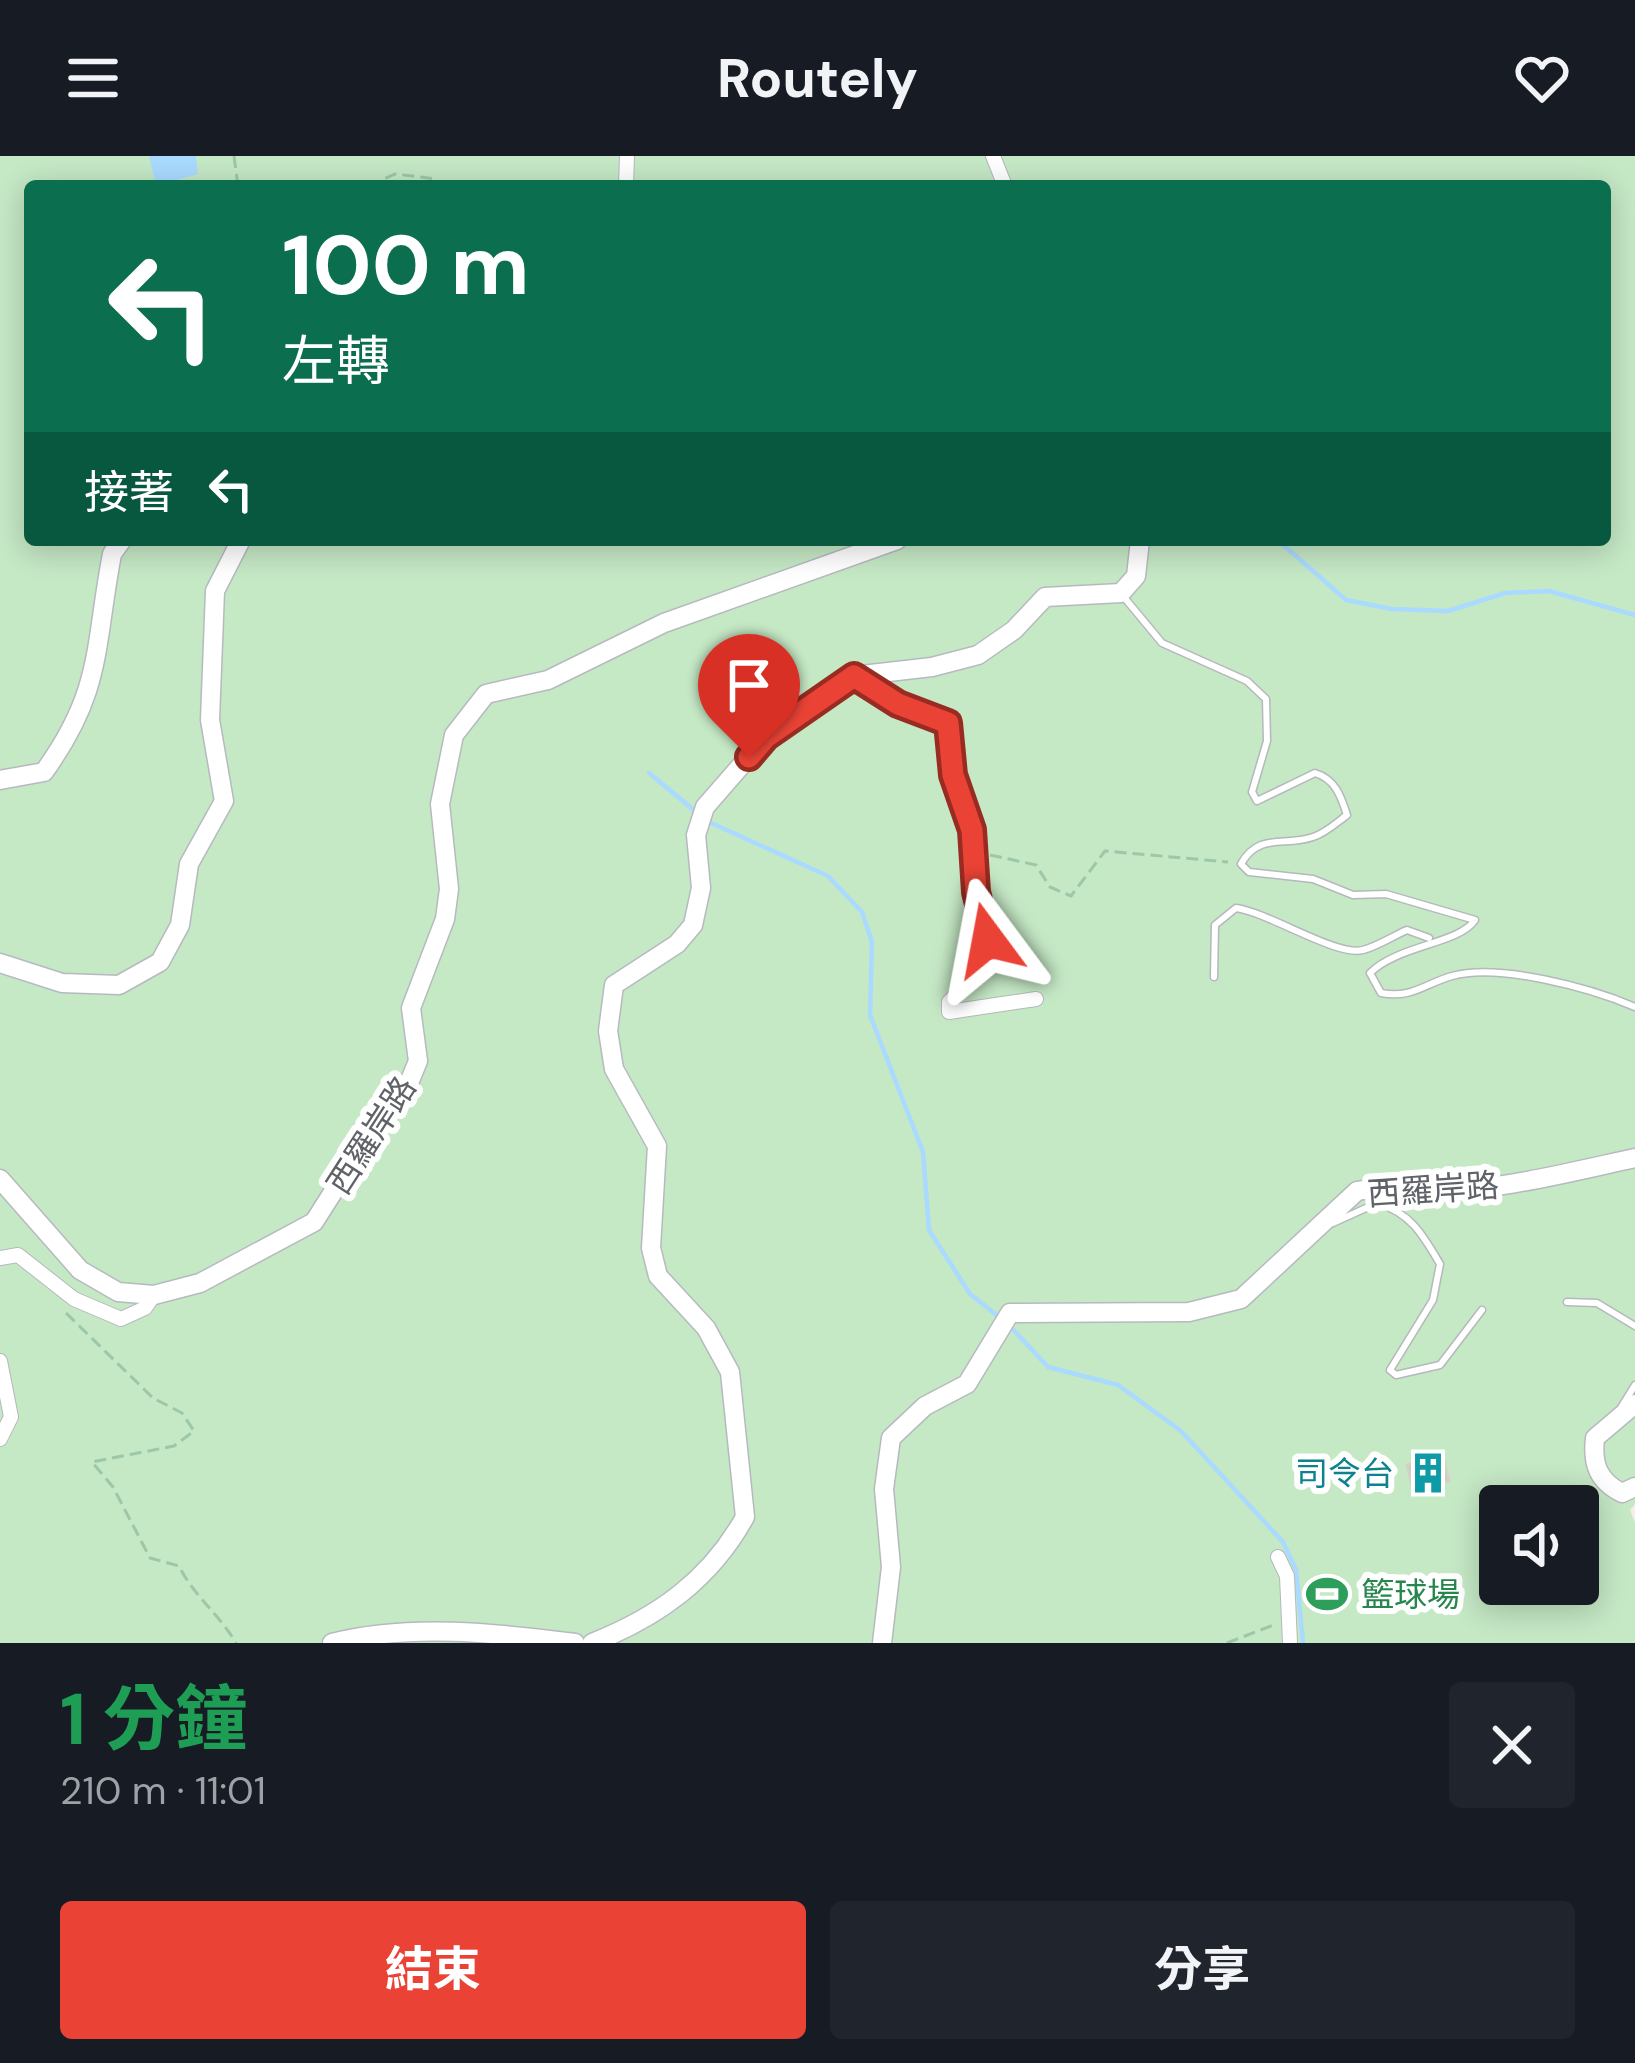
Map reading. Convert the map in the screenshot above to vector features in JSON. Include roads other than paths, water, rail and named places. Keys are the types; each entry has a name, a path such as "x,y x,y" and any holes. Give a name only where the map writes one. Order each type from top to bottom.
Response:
{"street":[{"path":"0,780 44,772 77,726 94,680 112,554 118,546"},
{"path":"0,963 62,983 118,985 160,962 180,925 189,864 224,801 210,720 215,591 238,546"},
{"name":"西羅岸路","path":"154,1295 200,1283 314,1222 370,1134 404,1095 418,1061 411,1008 445,919 449,889 440,804 454,735 486,694 548,680 664,623 880,546"},
{"path":"592,1643 661,1610 692,1588 745,1517 730,1372 706,1328 658,1276 651,1247 657,1146 614,1069 608,1030 614,985 677,944 693,925 701,888 699,827 705,807 766,737 854,676 932,667 978,655 1014,630 1045,597 1121,593 1136,576 1139,546"},
{"path":"854,676 898,704 948,723 953,775 972,830 988,960 950,1002 949,1012 1036,999"},
{"name":"西羅岸路","path":"882,1643 892,1567 884,1489 891,1438 925,1406 968,1384 1010,1313 1190,1312 1241,1299 1318,1230 1332,1209 1357,1191 1381,1186 1420,1192 1522,1182 1635,1158"},
{"path":"0,1179 80,1270 118,1292 154,1295 145,1309 121,1319 74,1299 18,1255 0,1258"},
{"path":"0,1361 11,1417 0,1439"},
{"path":"1635,1404 1595,1438 1592,1459 1605,1484 1622,1493 1635,1487"},
{"path":"1278,1556 1287,1576 1289,1643"},
{"path":"332,1643 364,1636 486,1632 575,1643"}],"lane":[{"path":"1121,593 1162,643 1247,681 1266,699 1267,741 1252,792 1257,801 1315,773 1326,776 1340,794 1347,814 1319,836 1298,841 1273,838 1248,852 1241,864 1249,872 1313,879 1353,895 1386,894 1475,920 1463,933 1384,958 1370,973 1381,993 1397,996 1454,975 1553,980 1635,1007"},
{"path":"1214,976 1215,925 1236,908 1256,911 1342,950 1360,952 1407,930 1432,940"},
{"path":"1318,1230 1377,1203 1400,1210 1419,1229 1440,1264 1433,1300 1390,1370 1396,1375 1440,1365 1482,1310"},
{"path":"1567,1302 1597,1303 1635,1326"},
{"path":"1611,1424 1635,1385"}],"water":[{"path":"149,156 196,156 198,174 155,180"}],"waterway":[{"path":"1285,546 1346,600 1392,609 1448,611 1505,593 1549,591 1635,615"},
{"path":"649,773 695,811"},
{"path":"709,822 828,876 862,912 872,942 870,1015 923,1152 929,1230 970,1294 999,1317"},
{"path":"1008,1324 1048,1367 1118,1385 1181,1431 1283,1542 1296,1570 1303,1643"}],"place":[{"name":"司令台","path":"1428,1473"},
{"name":"籃球場","path":"1327,1594"}]}
